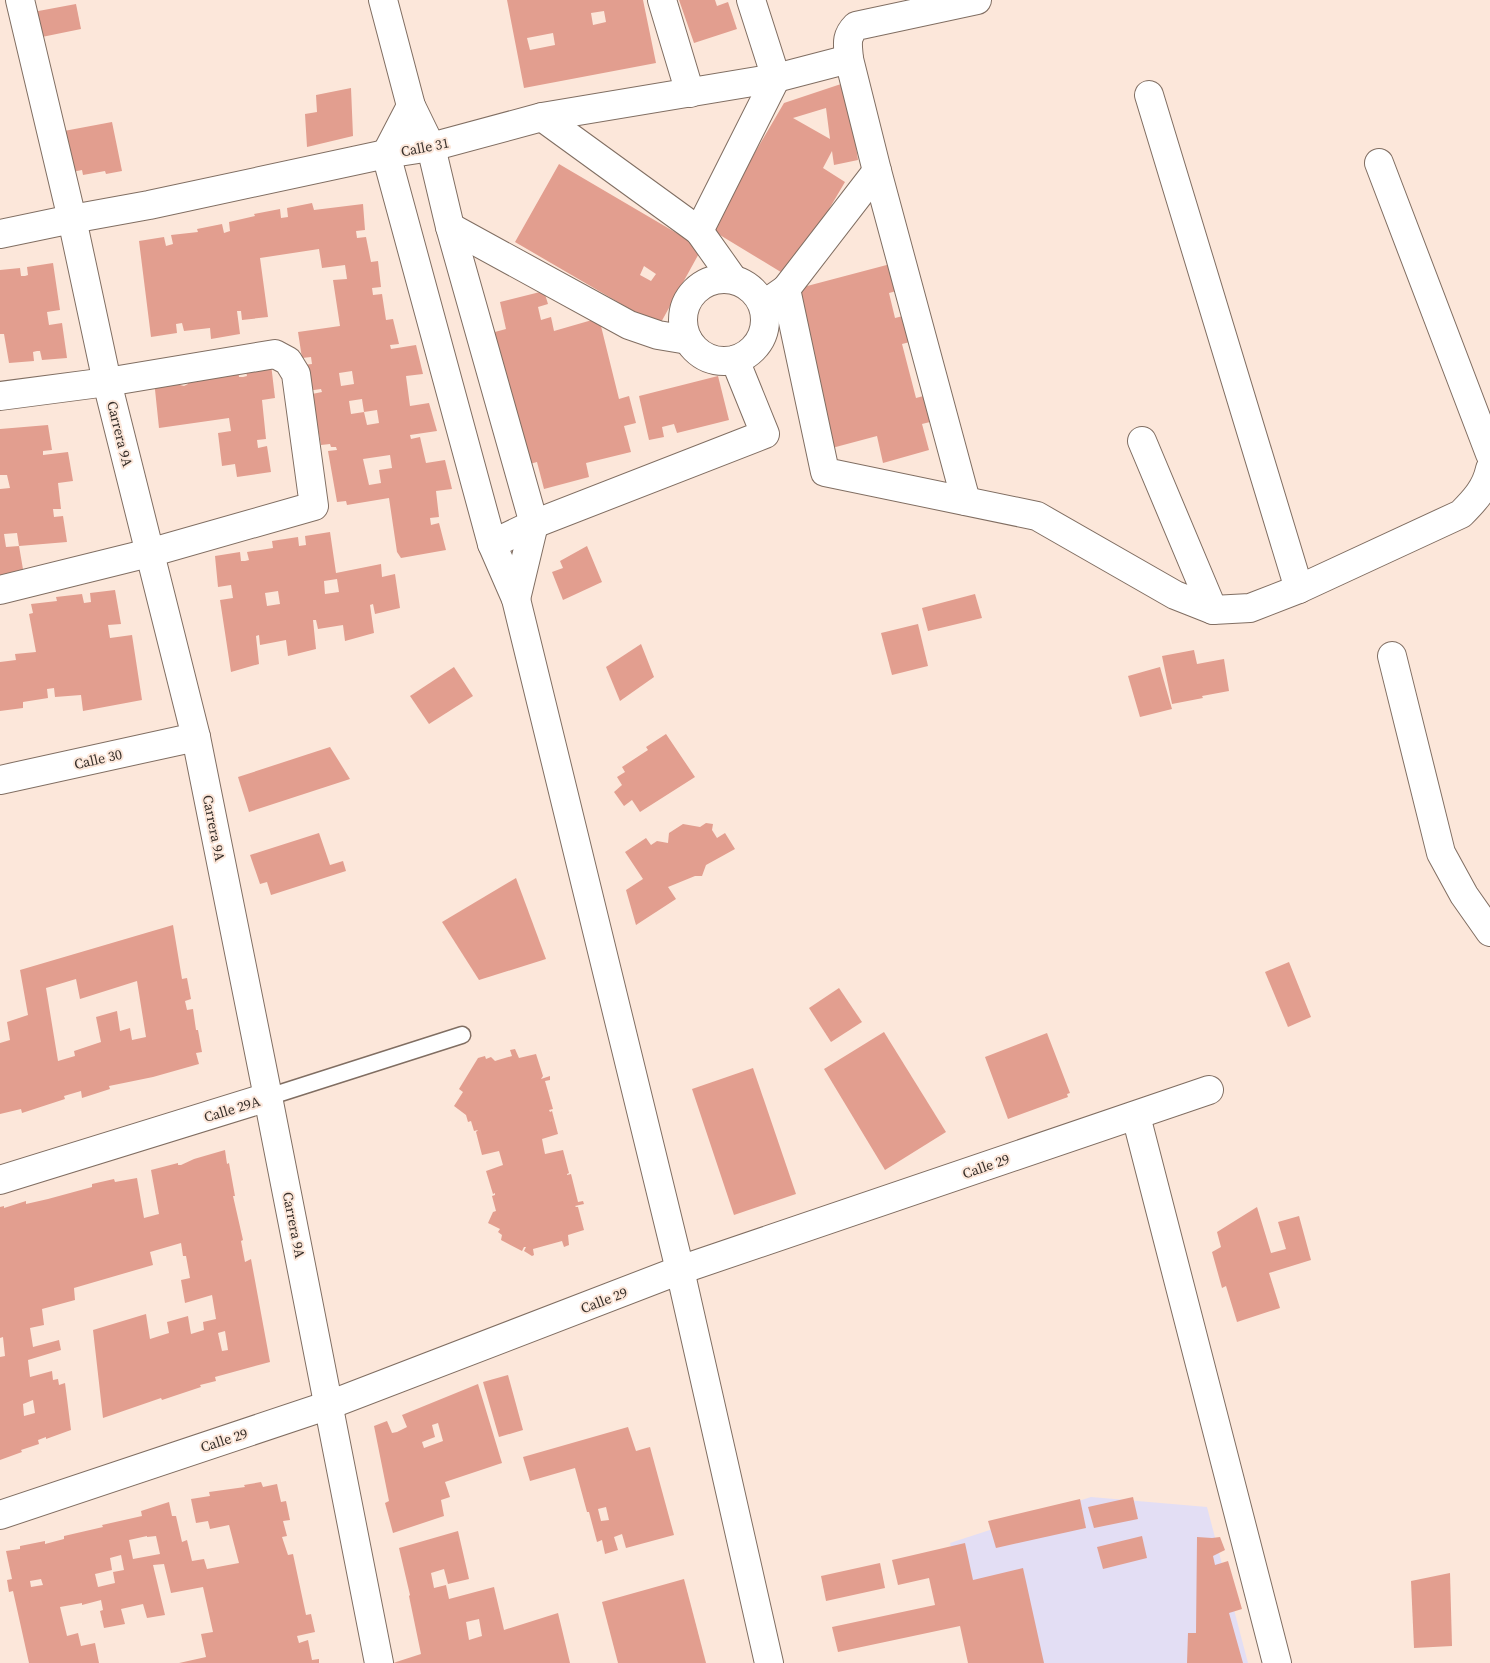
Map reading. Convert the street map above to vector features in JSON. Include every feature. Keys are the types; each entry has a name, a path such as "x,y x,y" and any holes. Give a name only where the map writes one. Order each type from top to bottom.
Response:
{"street":[{"name":"Carrera 9A","path":"20,0 72,219 107,382 196,737 329,1405 378,1663"},
{"path":"383,0 411,106 431,147 450,227 534,524 516,599"},
{"path":"662,0 690,93"},
{"path":"699,231 776,78 751,0"},
{"path":"966,500 877,171 849,59 847,42 850,33 856,26 977,0"},
{"name":"Calle 31","path":"0,234 149,205 386,154 431,147 542,117 776,78 849,59"},
{"path":"1149,94 1298,589"},
{"path":"411,106 386,154 492,544 516,599 680,1270 769,1663"},
{"path":"542,117 699,231 733,279"},
{"path":"1380,163 1490,454"},
{"path":"763,305 786,289 877,171"},
{"path":"450,227 629,325 658,335 688,340"},
{"path":"720,278 733,279 746,284 757,293 763,305 766,319 764,333 757,345 747,354 734,360 721,361 707,358 696,351 688,340 683,327 682,314 687,300 695,289 707,282 720,278"},
{"path":"786,289 825,472 1037,516 1174,595 1213,610 1250,608 1298,589 1461,514 1478,496 1488,478 1490,469"},
{"path":"0,396 107,382 276,354 288,361 296,374 314,506 149,553 0,590"},
{"path":"492,544 534,524 765,434 734,360"},
{"path":"1142,441 1213,610"},
{"path":"1392,656 1441,853 1464,895 1490,932"},
{"name":"Calle 30","path":"0,780 196,737"},
{"name":"Calle 29","path":"0,1515 329,1405 680,1270 1210,1090"},
{"name":"Calle 29A","path":"0,1180 268,1097"},
{"path":"1136,1116 1277,1663"}],"lane":[{"name":"Calle 29A","path":"268,1097 462,1035"}],"shaded area":[{"path":"1091,1497 1207,1507 1248,1663 977,1663 950,1543"}],"building":[{"path":"507,0 643,0 656,63 524,88","holes":["604,11 606,22 593,25 591,13","553,33 555,45 530,50 527,38"]},
{"path":"679,0 715,0 717,6 728,2 737,29 694,43"},
{"path":"76,4 81,29 37,38 33,12"},
{"path":"847,82 858,160 834,165 832,151 823,168 845,182 789,277 710,229 784,103","holes":["826,108 830,139 793,118"]},
{"path":"351,88 353,136 307,147 305,114 317,112 316,95"},
{"path":"112,122 122,171 106,174 105,171 83,175 82,170 72,172 64,131"},
{"path":"559,164 702,248 659,326 515,242","holes":["644,266 656,274 651,281 640,275"]},
{"path":"312,203 314,210 363,204 365,230 356,231 357,238 366,237 371,262 378,261 381,287 372,288 373,295 382,294 386,320 393,319 399,344 390,345 391,349 416,345 423,374 406,376 410,406 429,403 437,431 410,435 411,439 420,437 426,463 445,460 452,489 436,491 439,517 430,518 431,525 439,523 446,550 401,558 397,552 389,498 347,505 346,501 337,502 328,451 337,450 336,447 331,447 330,444 321,445 312,394 322,392 321,389 307,391 303,365 312,364 311,357 302,358 298,332 340,326 333,280 347,279 345,265 322,268 319,249 260,258 268,317 242,320 241,311 237,311 240,334 211,339 210,328 184,331 182,323 176,324 177,333 151,337 139,241 164,237 166,246 173,244 171,235 198,232 197,229 222,224 224,233 230,231 229,222 255,216 254,214 280,209 281,218 288,217 287,208","holes":["352,371 354,384 341,386 339,373","362,399 364,412 351,414 349,401","377,410 379,423 367,425 364,412","390,455 392,468 379,470 381,483 369,485 363,459"]},
{"path":"898,262 904,289 889,293 895,318 911,314 918,340 902,344 916,398 931,394 938,420 922,424 929,450 883,463 877,436 832,448 792,290"},
{"path":"53,263 60,310 47,312 49,325 62,323 67,358 42,360 40,351 37,351 33,352 34,361 9,363 4,334 0,334 0,270 20,268 21,276 25,276 28,275 27,267"},
{"path":"544,291 548,304 538,307 541,320 551,317 554,331 599,318 619,399 629,396 636,423 624,426 631,452 586,463 589,477 544,489 537,462 522,466 491,333 506,329 500,302"},
{"path":"271,364 275,398 262,400 266,439 257,440 258,448 267,446 271,472 237,477 235,464 222,466 218,433 231,431 229,418 159,428 154,380 180,376 180,385 184,386 188,384 187,375 238,368 239,377 243,377 247,376 245,367"},
{"path":"718,376 729,420 677,433 674,424 662,427 664,437 649,440 639,396"},
{"path":"48,425 52,450 43,451 43,455 68,452 73,481 58,483 61,509 53,509 54,517 63,516 67,542 19,546 24,575 0,578 0,489 10,488 7,475 0,475 0,429","holes":["17,533 19,546 6,547 4,534"]},
{"path":"330,532 336,573 381,564 382,577 395,574 400,608 375,614 373,604 370,605 374,633 345,641 343,625 318,629 316,620 313,620 316,649 288,656 286,640 260,645 259,635 256,636 259,664 231,672 220,600 233,598 231,585 218,587 215,556 240,552 241,561 245,561 249,560 247,552 273,548 272,541 298,537 299,546 306,545 305,536","holes":["337,579 339,592 325,594 324,581","278,591 280,604 267,606 265,593"]},
{"path":"587,546 602,582 563,600 552,572 563,568 560,561"},
{"path":"115,590 121,624 108,625 110,638 132,635 142,700 83,711 81,695 55,697 54,688 47,689 48,698 23,702 23,708 0,711 0,662 16,660 15,654 36,652 29,614 33,613 31,604 57,601 56,597 82,594 84,603 91,602 90,593"},
{"path":"975,594 982,618 928,631 922,608"},
{"path":"918,624 928,666 892,675 881,633"},
{"path":"641,644 654,677 620,701 606,667"},
{"path":"1194,650 1197,664 1224,659 1229,691 1172,704 1162,656"},
{"path":"454,667 473,696 429,724 410,696"},
{"path":"1160,667 1172,709 1140,717 1128,676"},
{"path":"666,734 695,777 640,812 632,800 624,806 614,792 622,785 617,777 625,772 622,767 648,750 646,747"},
{"path":"330,747 350,779 249,812 238,777"},
{"path":"706,823 713,824 712,830 717,838 725,833 735,849 706,865 702,876 695,876 668,887 676,899 636,925 626,890 643,879 625,852 646,838 651,845 657,841 668,843 669,833 683,824 700,827"},
{"path":"319,833 330,865 343,861 346,871 271,895 267,882 260,884 250,855"},
{"path":"516,878 546,959 479,980 442,922"},
{"path":"173,925 182,979 187,978 191,999 185,1001 187,1010 193,1009 196,1030 198,1030 202,1052 196,1053 199,1064 153,1077 109,1086 110,1089 82,1098 81,1091 64,1096 65,1099 22,1113 21,1109 0,1114 0,1043 10,1040 7,1022 28,1015 20,970","holes":["76,979 80,999 137,981 146,1037 132,1040 130,1028 120,1031 117,1011 96,1017 101,1042 74,1051 75,1056 58,1061 46,988"]},
{"path":"1289,962 1311,1017 1288,1027 1265,972"},
{"path":"839,988 862,1022 831,1042 809,1008"},
{"path":"884,1032 946,1132 885,1170 824,1069"},
{"path":"1047,1033 1070,1093 1067,1094 1068,1097 1008,1119 985,1057"},
{"path":"515,1049 519,1058 536,1054 543,1076 541,1079 550,1076 550,1080 545,1081 553,1109 549,1110 550,1112 552,1111 558,1134 542,1139 545,1154 563,1150 569,1173 567,1175 571,1174 578,1202 583,1201 584,1204 575,1206 578,1207 584,1230 568,1235 569,1245 564,1247 562,1241 533,1249 534,1255 532,1256 524,1251 526,1247 522,1251 501,1240 502,1235 498,1232 500,1229 488,1223 493,1212 496,1211 492,1196 495,1193 493,1194 486,1171 503,1165 499,1151 482,1155 476,1132 478,1130 474,1131 471,1121 468,1122 466,1115 454,1106 463,1092 459,1089 478,1058 485,1056 486,1059 491,1057 495,1061 512,1056 510,1050"},
{"path":"753,1068 796,1194 734,1215 692,1089"},
{"path":"225,1150 243,1240 241,1241 245,1262 251,1259 270,1362 215,1377 216,1381 200,1385 201,1387 162,1400 161,1398 103,1418 93,1330 146,1314 150,1339 169,1333 167,1322 188,1316 191,1334 204,1330 203,1322 216,1319 212,1295 185,1303 181,1280 190,1278 186,1256 183,1256 181,1243 150,1252 153,1265 74,1288 75,1300 42,1309 44,1325 30,1328 33,1347 59,1340 61,1350 28,1360 30,1377 52,1371 53,1380 58,1379 59,1385 65,1383 71,1430 38,1440 39,1444 0,1460 0,1357 5,1356 3,1337 0,1338 0,1207 4,1206 4,1208 26,1201 26,1204 48,1199 92,1187 92,1184 114,1179 115,1182 137,1178 144,1218 159,1214 151,1170 178,1163 178,1165 181,1165","holes":["225,1331 228,1350 222,1351 218,1333","33,1400 35,1413 24,1416 23,1404"]},
{"path":"1257,1207 1271,1253 1286,1249 1278,1222 1299,1216 1311,1260 1269,1273 1280,1308 1237,1322 1226,1286 1222,1288 1212,1252 1221,1247 1217,1232"},
{"path":"508,1375 523,1430 499,1437 483,1382"},
{"path":"478,1384 502,1463 445,1482 450,1497 441,1500 444,1516 393,1533 385,1503 389,1501 374,1426 387,1421 392,1433 397,1432 407,1427 402,1415","holes":["438,1423 443,1441 424,1448 422,1442 435,1437 432,1425"]},
{"path":"628,1427 636,1451 650,1447 674,1535 626,1548 622,1534 614,1537 618,1550 605,1554 602,1540 597,1542 575,1468 530,1481 523,1457","holes":["606,1507 609,1520 601,1521 598,1509"]},
{"path":"261,1482 263,1487 277,1484 281,1502 286,1501 290,1520 283,1521 287,1536 282,1537 288,1555 293,1554 306,1615 311,1614 315,1632 297,1636 299,1643 308,1640 312,1660 319,1659 319,1663 179,1663 206,1657 201,1634 213,1632 203,1587 171,1593 164,1564 153,1565 165,1615 147,1618 143,1604 121,1609 125,1624 104,1628 100,1611 103,1610 101,1600 82,1605 82,1603 60,1607 67,1636 78,1633 81,1646 95,1643 99,1663 29,1663 13,1591 9,1592 7,1580 12,1579 6,1551 20,1549 20,1546 45,1541 45,1544 64,1539 64,1536 103,1527 102,1525 142,1516 141,1511 169,1502 172,1516 176,1516 182,1542 187,1540 192,1561 204,1559 207,1569 239,1563 229,1525 210,1529 208,1521 196,1523 191,1499 210,1496 209,1492 245,1487 244,1485","holes":["156,1536 160,1554 133,1559 129,1540","121,1555 124,1570 113,1572 115,1583 98,1587 95,1574 112,1570 110,1558","41,1579 43,1585 31,1587 30,1581"]},
{"path":"1133,1497 1138,1519 1094,1528 1088,1507"},
{"path":"1080,1499 1086,1528 996,1548 988,1521"},
{"path":"458,1531 469,1579 448,1584 444,1569 431,1573 434,1588 446,1585 449,1599 494,1587 504,1630 558,1613 570,1663 393,1663 421,1654 399,1548","holes":["479,1619 482,1636 469,1640 466,1622"]},
{"path":"1142,1536 1147,1558 1103,1569 1097,1547"},
{"path":"1197,1537 1220,1537 1225,1550 1213,1556 1215,1565 1228,1561 1242,1609 1229,1613 1243,1663 1187,1663 1188,1633 1196,1633"},
{"path":"965,1543 973,1580 1023,1568 1044,1663 968,1663 960,1626 838,1652 832,1627 935,1605 929,1578 898,1585 892,1560"},
{"path":"880,1563 885,1588 826,1601 821,1576"},
{"path":"1450,1573 1452,1646 1414,1648 1411,1581"},
{"path":"684,1579 706,1663 618,1663 602,1602"}]}
